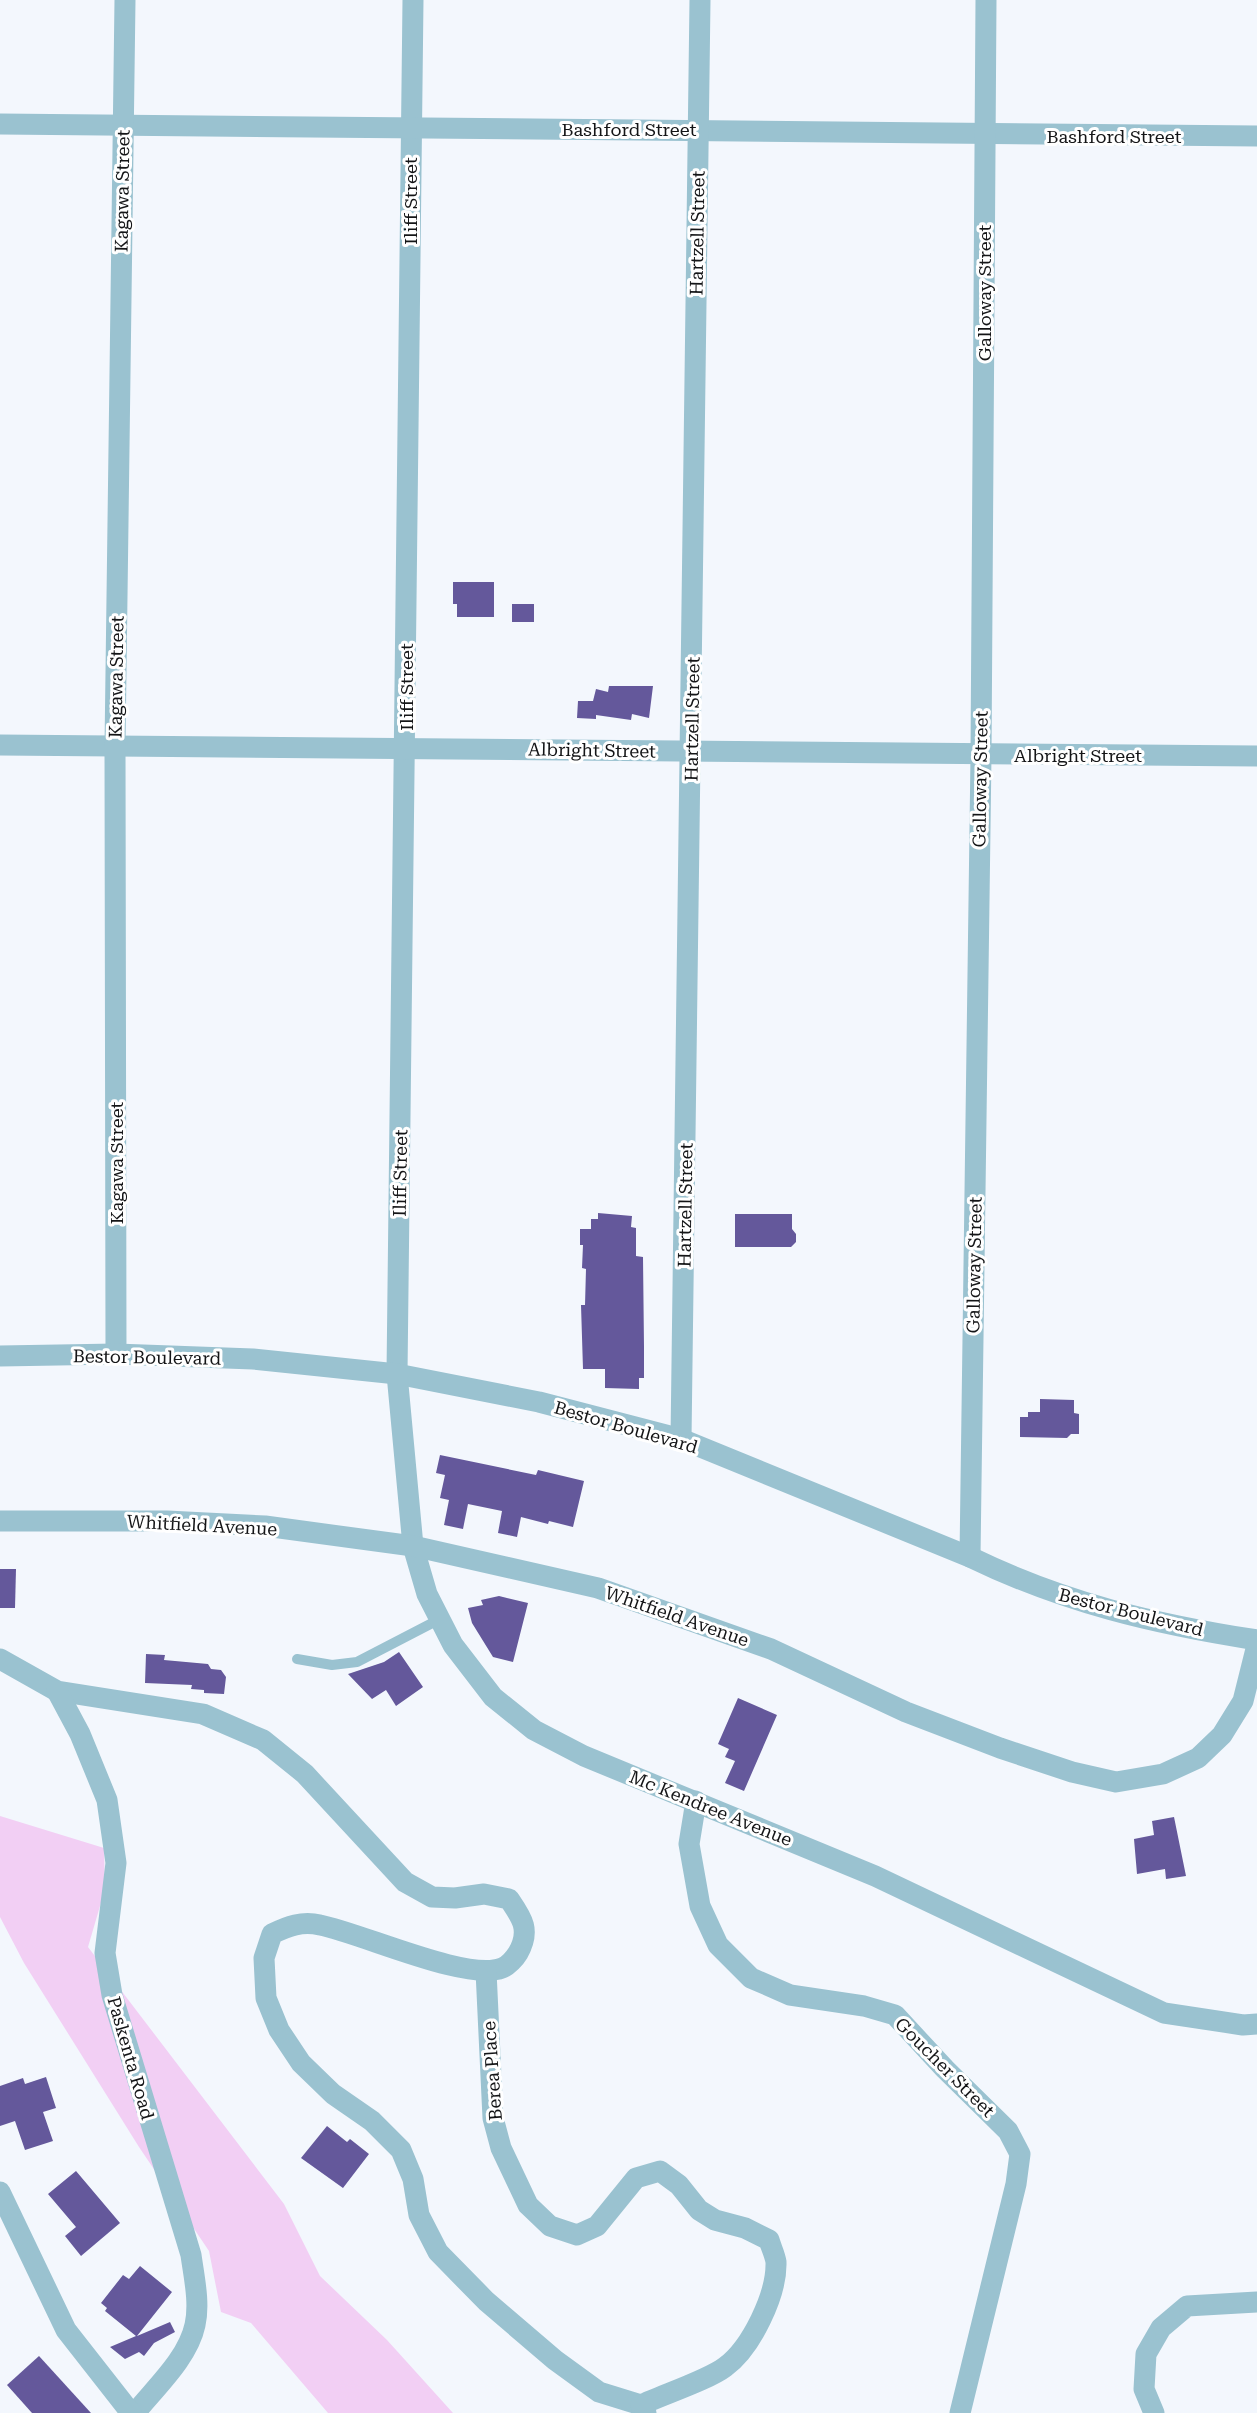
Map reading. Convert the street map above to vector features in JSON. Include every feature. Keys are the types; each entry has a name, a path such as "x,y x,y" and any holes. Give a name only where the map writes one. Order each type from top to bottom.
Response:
{"street":[{"name":"Kagawa Street","path":"116,1354 115,746 125,0"},
{"name":"Iliff Street","path":"397,1374 413,0"},
{"name":"Hartzell Street","path":"681,1439 700,0"},
{"name":"Galloway Street","path":"970,1557 981,755 986,0"},
{"name":"Bashford Street","path":"0,124 1257,136"},
{"name":"Albright Street","path":"0,745 1257,756"},
{"name":"Bestor Boulevard","path":"0,1356 116,1354 253,1359 397,1374 539,1402 681,1439 970,1557 1013,1577 1087,1605 1170,1626 1257,1643"},
{"name":"Mc Kendree Avenue","path":"397,1374 413,1546 427,1594 453,1645 493,1696 534,1730 584,1756 875,1876 1164,2013 1243,2025 1257,2024"},
{"name":"Whitfield Avenue","path":"0,1521 167,1521 265,1526 413,1546 598,1588 771,1649 906,1712 1000,1748 1072,1772 1116,1782 1163,1774 1198,1758 1222,1735 1243,1701 1257,1643"},
{"path":"0,1659 57,1690 203,1714 263,1740 305,1774 405,1882 432,1896 455,1898 484,1894 509,1899 523,1919 525,1940 516,1957 503,1968 486,1971 434,1961 319,1924 292,1924 272,1934 264,1958 266,1998 279,2030 302,2063 333,2094 372,2121 401,2150 413,2179 419,2215 438,2252 486,2301 555,2360 599,2392 643,2409"},
{"name":"Paskenta Road","path":"57,1690 80,1734 107,1800 116,1863 105,1953 112,1995 191,2255 196,2290 195,2325 181,2355 135,2413"},
{"name":"Goucher Street","path":"696,1801 689,1844 700,1906 718,1945 751,1978 790,1995 864,2006 895,2015 1008,2131 1020,2154 1016,2184 960,2413"},
{"name":"Berea Place","path":"486,1971 494,2118 501,2148 528,2205 550,2226 577,2235 597,2226 636,2178 660,2171 679,2185 699,2210 716,2220 745,2228 769,2240 776,2261 772,2284 760,2320 747,2344 724,2368 643,2409"},
{"path":"0,2192 66,2330 131,2413"},
{"path":"1154,2413 1144,2389 1146,2354 1161,2328 1186,2306 1257,2302"}],"lane":[{"path":"297,1659 332,1665 357,1662 440,1619"}],"shaded area":[{"path":"0,1816 104,1848 105,1889 88,1947 284,2204 320,2276 387,2340 453,2413 328,2413 251,2323 221,2312 209,2251 139,2147 24,1963 0,1917"}],"building":[{"path":"453,582 494,582 494,617 457,617 457,604 453,604"},
{"path":"512,604 534,604 534,622 512,622"},
{"path":"609,686 653,686 649,718 632,714 631,720 596,715 596,719 577,718 578,701 593,701 596,689 608,692"},
{"path":"598,1213 632,1216 631,1227 636,1228 636,1256 643,1257 644,1378 639,1378 639,1389 605,1388 605,1369 583,1369 581,1305 585,1305 586,1269 582,1268 583,1245 580,1245 580,1229 591,1229 591,1219 598,1219"},
{"path":"735,1214 792,1214 792,1229 796,1234 796,1242 791,1247 735,1247"},
{"path":"1040,1399 1074,1400 1074,1413 1079,1414 1079,1434 1071,1434 1067,1438 1020,1437 1020,1417 1028,1417 1028,1412 1040,1412"},
{"path":"440,1455 536,1475 538,1470 584,1481 573,1527 521,1517 517,1537 498,1533 502,1511 468,1504 463,1529 444,1525 449,1500 440,1498 445,1475 436,1473"},
{"path":"0,1569 16,1569 15,1608 0,1608"},
{"path":"499,1596 528,1603 513,1662 493,1657 472,1623 468,1608 483,1605 481,1600"},
{"path":"399,1652 423,1687 396,1706 386,1690 372,1699 348,1674 384,1662"},
{"path":"146,1654 165,1655 164,1660 208,1664 211,1669 221,1670 226,1677 224,1694 204,1693 204,1690 191,1689 192,1685 145,1683"},
{"path":"738,1698 777,1715 744,1791 725,1783 735,1761 725,1757 729,1749 718,1744"},
{"path":"1174,1817 1186,1876 1166,1879 1165,1869 1137,1874 1134,1839 1154,1835 1152,1821"},
{"path":"46,2077 56,2108 43,2112 53,2141 25,2150 15,2121 0,2126 0,2086 23,2078 25,2084"},
{"path":"327,2126 347,2142 350,2139 369,2154 343,2188 301,2158"},
{"path":"76,2171 120,2223 81,2256 65,2236 76,2227 48,2194"},
{"path":"140,2266 172,2292 137,2336 170,2322 175,2332 154,2343 144,2356 139,2352 125,2359 110,2347 136,2336 105,2311 107,2308 101,2303 123,2275 129,2279"},
{"path":"39,2356 91,2413 32,2413 7,2385"}]}
